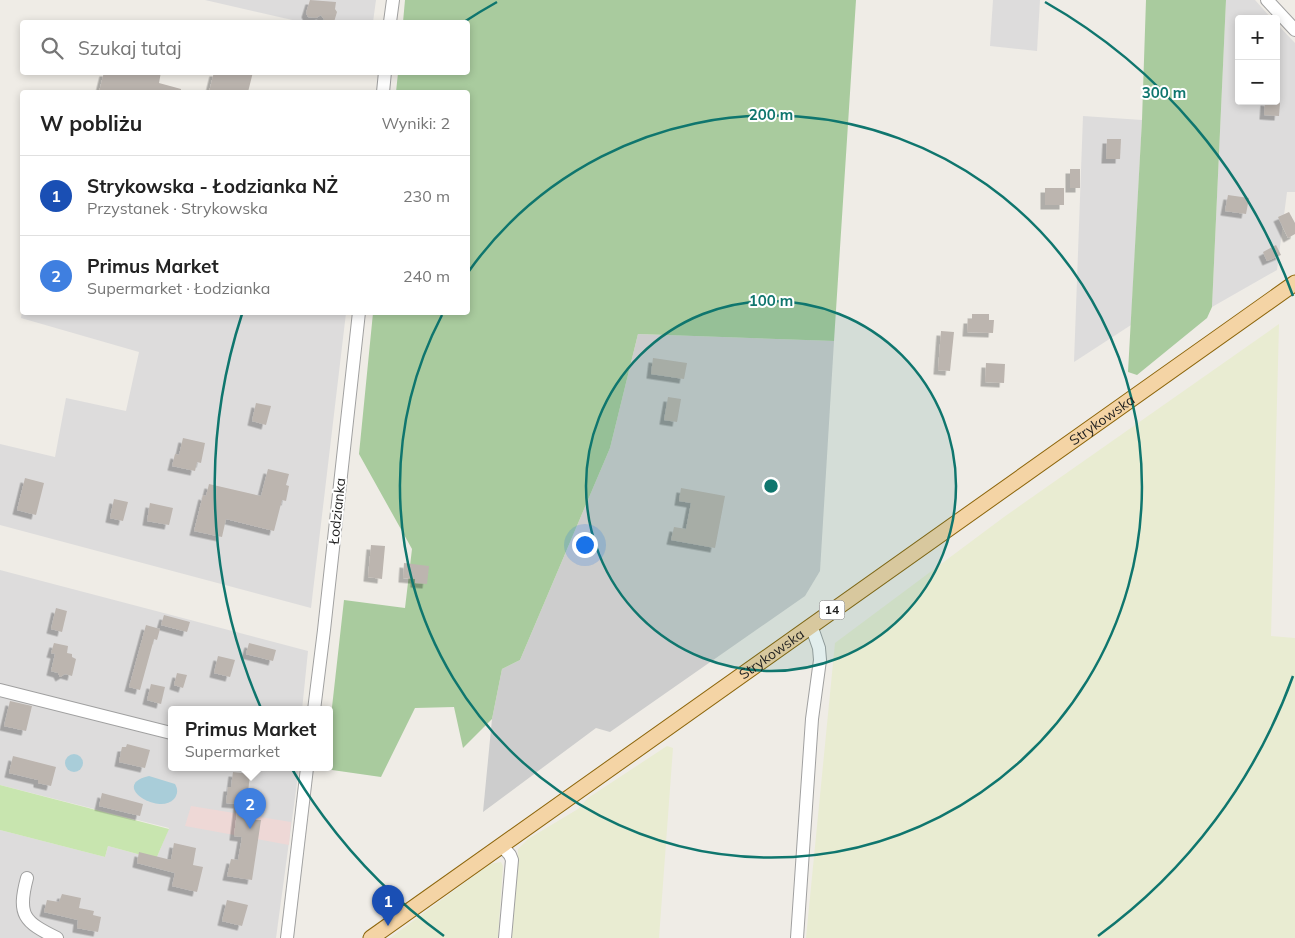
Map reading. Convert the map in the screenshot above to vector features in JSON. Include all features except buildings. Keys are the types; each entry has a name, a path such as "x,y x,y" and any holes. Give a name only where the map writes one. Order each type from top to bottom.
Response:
{"main road":[{"name":"Strykowska","path":"370,938 1295,283"}],"street":[{"path":"390,20 393,0"},
{"path":"1267,0 1295,30"},
{"path":"383,90 385,75"},
{"name":"Łodzianka","path":"314,706 359,315"},
{"path":"797,938 812,719 820,660 819,648 811,625"},
{"path":"0,690 168,732"},
{"path":"287,938 307,771"},
{"path":"501,845 512,860 505,938"},
{"path":"27,878 22,897 25,915 33,926 57,938"}],"shaded area":[{"path":"205,0 376,0 373,20 292,20"},
{"path":"993,0 1040,0 1037,51 990,46"},
{"path":"1226,0 1255,0 1268,15 1235,15 1235,105 1280,105 1280,27 1295,43 1295,192 1287,192 1277,270 1212,307"},
{"path":"1083,116 1142,120 1131,325 1074,362"},
{"path":"22,315 346,315 311,608 0,525 0,444 55,457 66,398 126,411 139,352 21,318"},
{"path":"638,334 834,341 820,571 805,596 610,732 596,728 483,812 492,719 502,669 520,660 610,448"},
{"path":"0,570 308,651 302,706 168,706 168,771 299,771 276,938 0,938 0,830 105,857 108,846 156,859 169,828 0,785"},
{"path":"191,806 291,822 289,845 185,826"}],"green space":[{"path":"405,0 856,0 834,341 638,334 610,448 520,660 502,669 492,719 463,748 454,707 415,708 381,777 333,770 332,706 344,600 405,608 412,549 359,454 373,315 470,315 470,90 396,90 398,75 470,75 470,20 403,20"},
{"path":"1146,0 1226,0 1212,307 1207,318 1137,375 1128,372 1142,120"},
{"path":"1279,324 1271,636 1295,638 1295,938 806,938 835,643 1004,517"},
{"path":"667,746 673,748 659,938 512,938 518,849 528,839 578,809 588,798"},
{"path":"0,785 169,829 156,859 108,846 105,857 0,830"},
{"path":"501,862 503,866 498,938 390,938 490,864"}],"water":[{"path":"70,754 78,754 83,759 81,770 70,772 65,767 65,759"},
{"path":"149,776 175,784 177,792 174,799 167,803 158,804 149,802 135,792 134,786 138,780"}],"place":[{"name":"Primus Market","path":"250,829"},
{"name":"Strykowska - Łodzianka NŻ","path":"388,926"}]}
